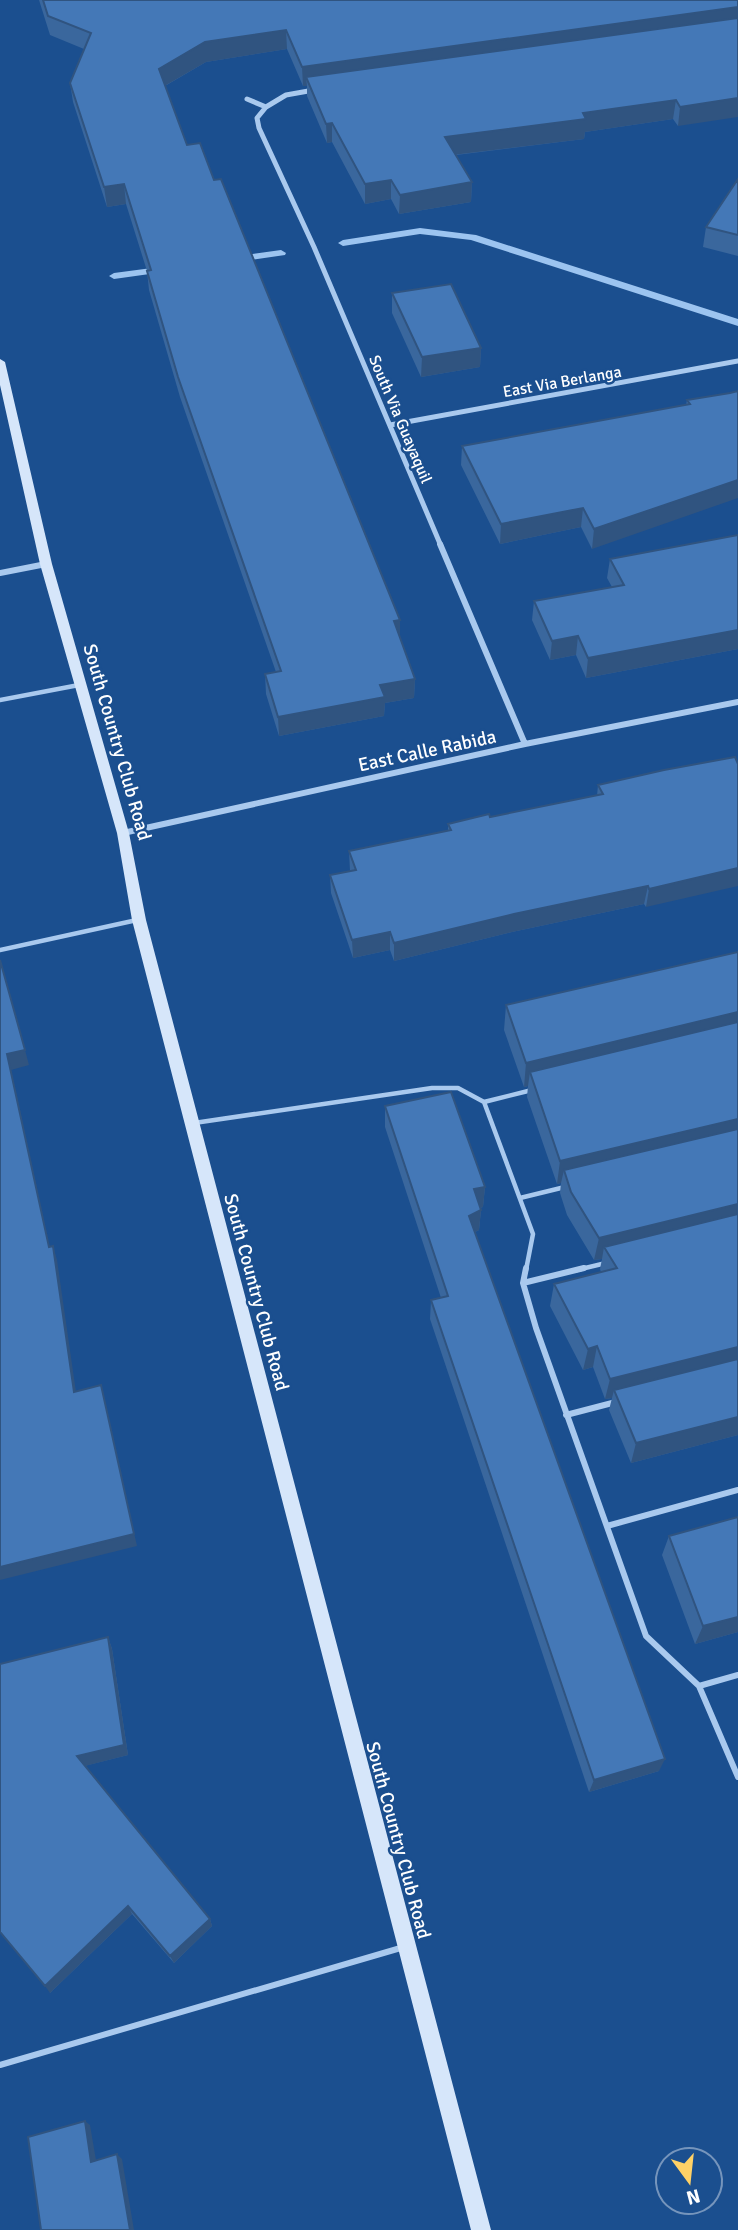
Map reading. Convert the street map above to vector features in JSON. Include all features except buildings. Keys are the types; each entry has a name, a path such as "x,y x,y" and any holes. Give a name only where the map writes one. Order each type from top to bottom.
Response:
{"street":[{"path":"247,99 265,107 286,95 319,89"},
{"name":"South Via Guayaquil","path":"265,107 257,118 259,128 314,247 525,744"},
{"name":"East Via Berlanga","path":"390,425 738,360"},
{"name":"South Country Club Road","path":"0,362 47,564 123,833 139,920 481,2230"},
{"path":"0,573 47,564"},
{"name":"East Calle Rabida","path":"123,833 525,744 738,702"}],"lane":[{"path":"0,700 80,685"},
{"path":"0,950 139,920"},
{"path":"192,1123 432,1088 458,1088 484,1102 533,1234 523,1283 566,1415 646,1636 699,1686 738,1777"},
{"path":"484,1102 538,1089"},
{"path":"520,1198 571,1186"},
{"path":"523,1283 617,1260"},
{"path":"566,1415 619,1402"},
{"path":"607,1526 738,1490"},
{"path":"699,1686 738,1675"},
{"path":"0,2065 405,1947"}],"waterway":[{"path":"343,243 420,231 472,237 738,323"},
{"path":"231,260 281,253"},
{"path":"114,276 167,269"}]}
